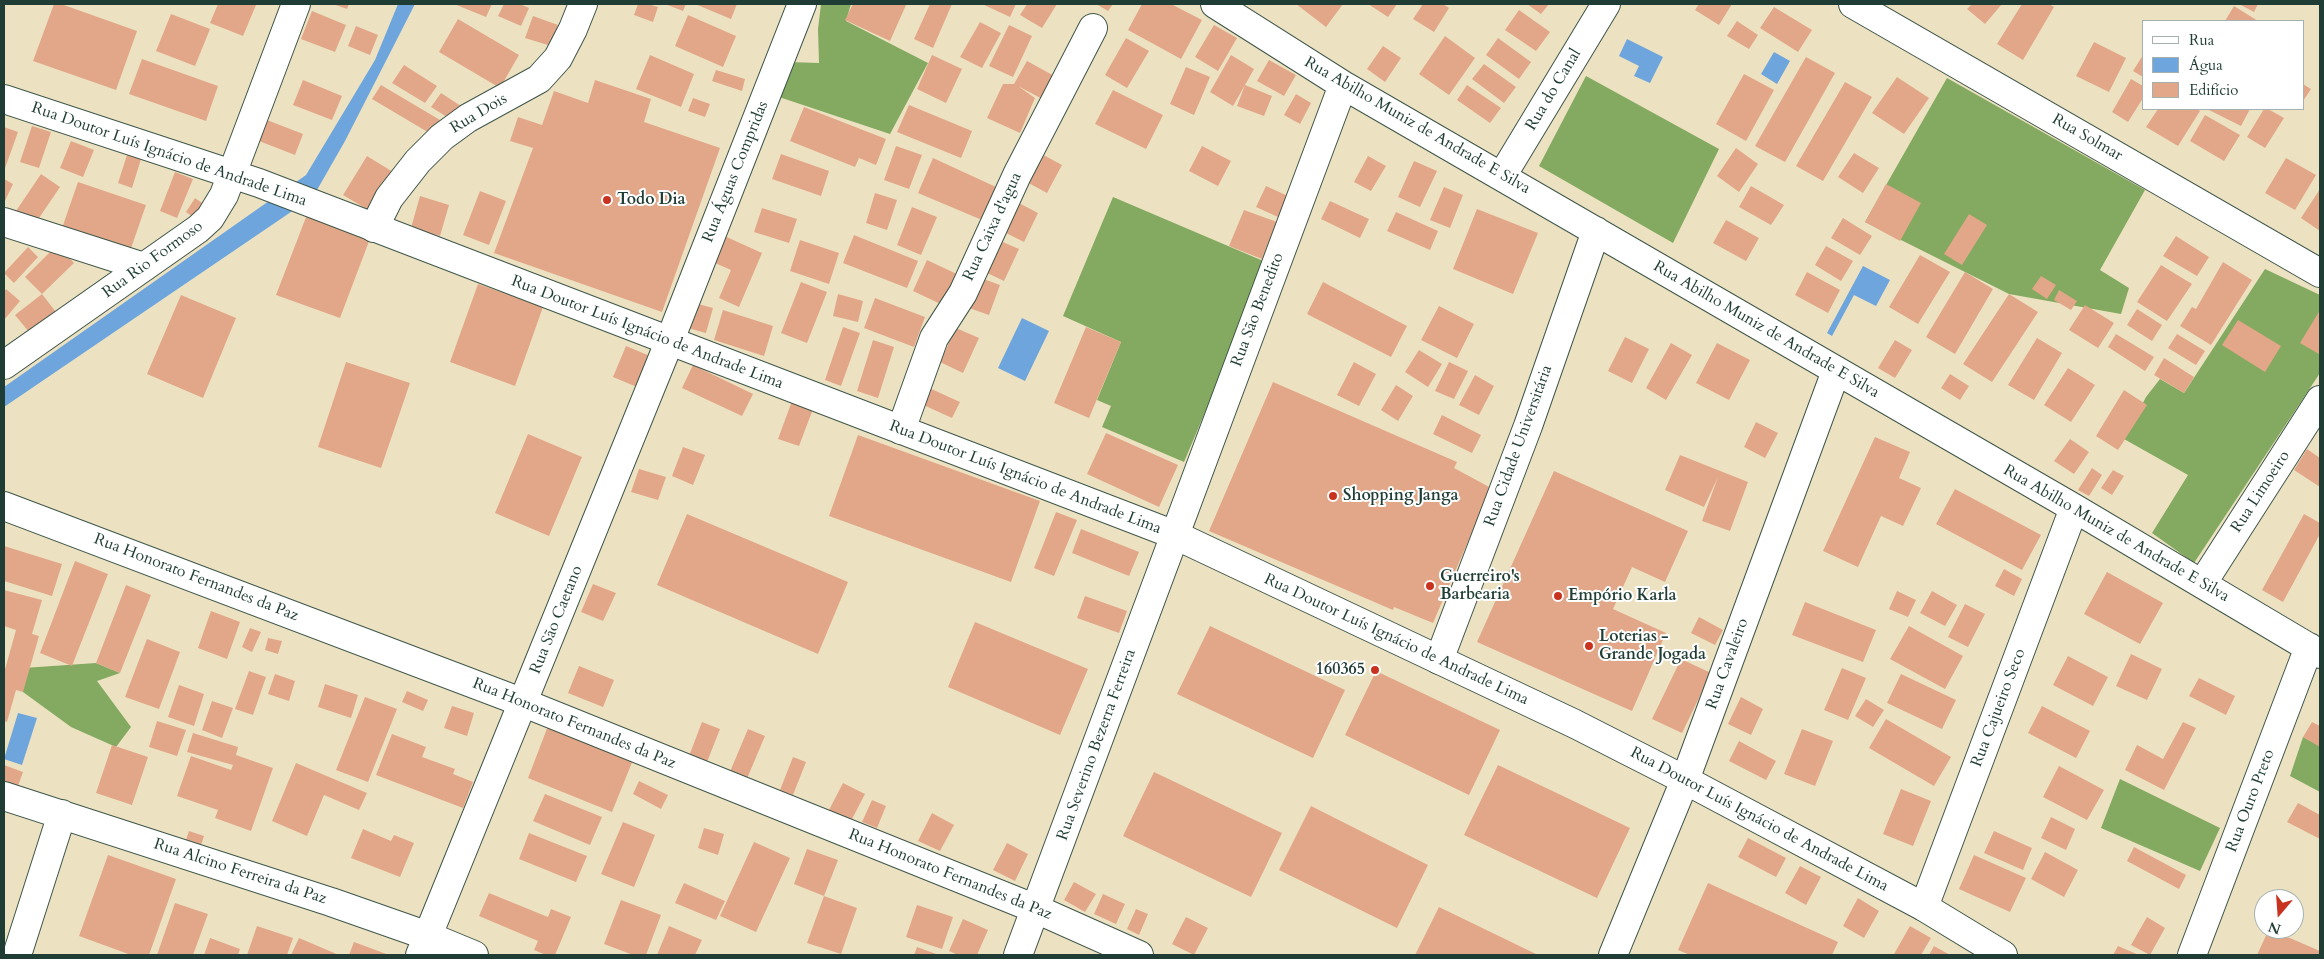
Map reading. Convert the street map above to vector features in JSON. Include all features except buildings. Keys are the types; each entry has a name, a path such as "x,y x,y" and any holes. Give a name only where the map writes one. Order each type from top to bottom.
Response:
{"street":[{"name":"Rua Rio Formoso","path":"10,354 144,268 210,218 224,194 230,173 296,4"},
{"name":"Rua Dois","path":"374,228 389,198 418,161 442,137 468,118 539,79 558,58 583,4"},
{"name":"Rua Águas Compridas","path":"670,340 802,4"},
{"name":"Rua Abilho Muniz de Andrade E Silva","path":"1214,4 1343,85 2074,508 2315,650"},
{"name":"Rua do Canal","path":"1502,176 1606,4"},
{"name":"Rua Solmar","path":"1853,4 2320,273"},
{"name":"Rua Caixa d'agua","path":"901,430 934,338 963,293 1017,175 1093,28"},
{"name":"Rua São Benedito","path":"1175,535 1227,391 1343,85"},
{"name":"Rua Doutor Luís Ignácio de Andrade Lima","path":"4,99 259,183 1175,535 1686,780 1924,907 2003,955"},
{"path":"4,222 144,268"},
{"name":"Rua Cidade Universitária","path":"1439,660 1528,426 1596,231"},
{"name":"Rua São Caetano","path":"424,946 670,340"},
{"name":"Rua Cavaleiro","path":"1613,955 1686,780 1836,371"},
{"name":"Rua Limoeiro","path":"2202,584 2320,400"},
{"name":"Rua Honorato Fernandes da Paz","path":"4,506 524,703 1036,910 1139,955"},
{"name":"Rua Cajueiro Seco","path":"1924,907 2074,508"},
{"name":"Rua Severino Bezerra Ferreira","path":"1018,955 1175,535"},
{"name":"Rua Ouro Preto","path":"2192,955 2315,650"},
{"name":"Rua Alcino Ferreira da Paz","path":"4,796 331,902 424,946 474,955"},
{"path":"18,955 62,814"}],"green space":[{"path":"821,4 851,4 846,21 928,63 890,134 779,97 787,62 819,63 818,29"},
{"path":"1586,76 1719,149 1673,243 1539,166"},
{"path":"1947,78 2145,190 2100,270 2129,288 2121,314 2009,294 1865,222"},
{"path":"1113,197 1268,263 1184,462 1102,427 1111,406 1097,400 1121,342 1063,316"},
{"path":"2265,269 2320,295 2320,373 2194,563 2152,533 2188,475 2124,439 2146,397 2160,379 2184,393"},
{"path":"96,663 120,673 97,681 131,727 116,747 71,727 23,692 9,669"},
{"path":"2303,737 2320,746 2320,792 2290,776"},
{"path":"2120,779 2220,828 2200,871 2101,828"}],"water":[{"path":"398,4 415,4 345,141 313,197 4,407 4,387 306,175 375,60"},
{"path":"1627,39 1663,57 1650,83 1634,76 1639,66 1619,56"},
{"path":"1774,52 1790,61 1777,84 1761,74"},
{"path":"1863,266 1890,280 1876,306 1854,295 1832,336 1827,333"},
{"path":"1022,318 1049,331 1025,381 998,368"},
{"path":"18,713 37,718 22,765 4,759"}],"place":[{"name":"Todo Dia","path":"607,200"},
{"name":"Shopping Janga","path":"1333,496"},
{"name":"Guerreiro's Barbearia","path":"1430,586"},
{"name":"Empório Karla","path":"1558,596"},
{"name":"Loterias - Grande Jogada","path":"1589,646"},
{"name":"160365","path":"1375,670"}]}
